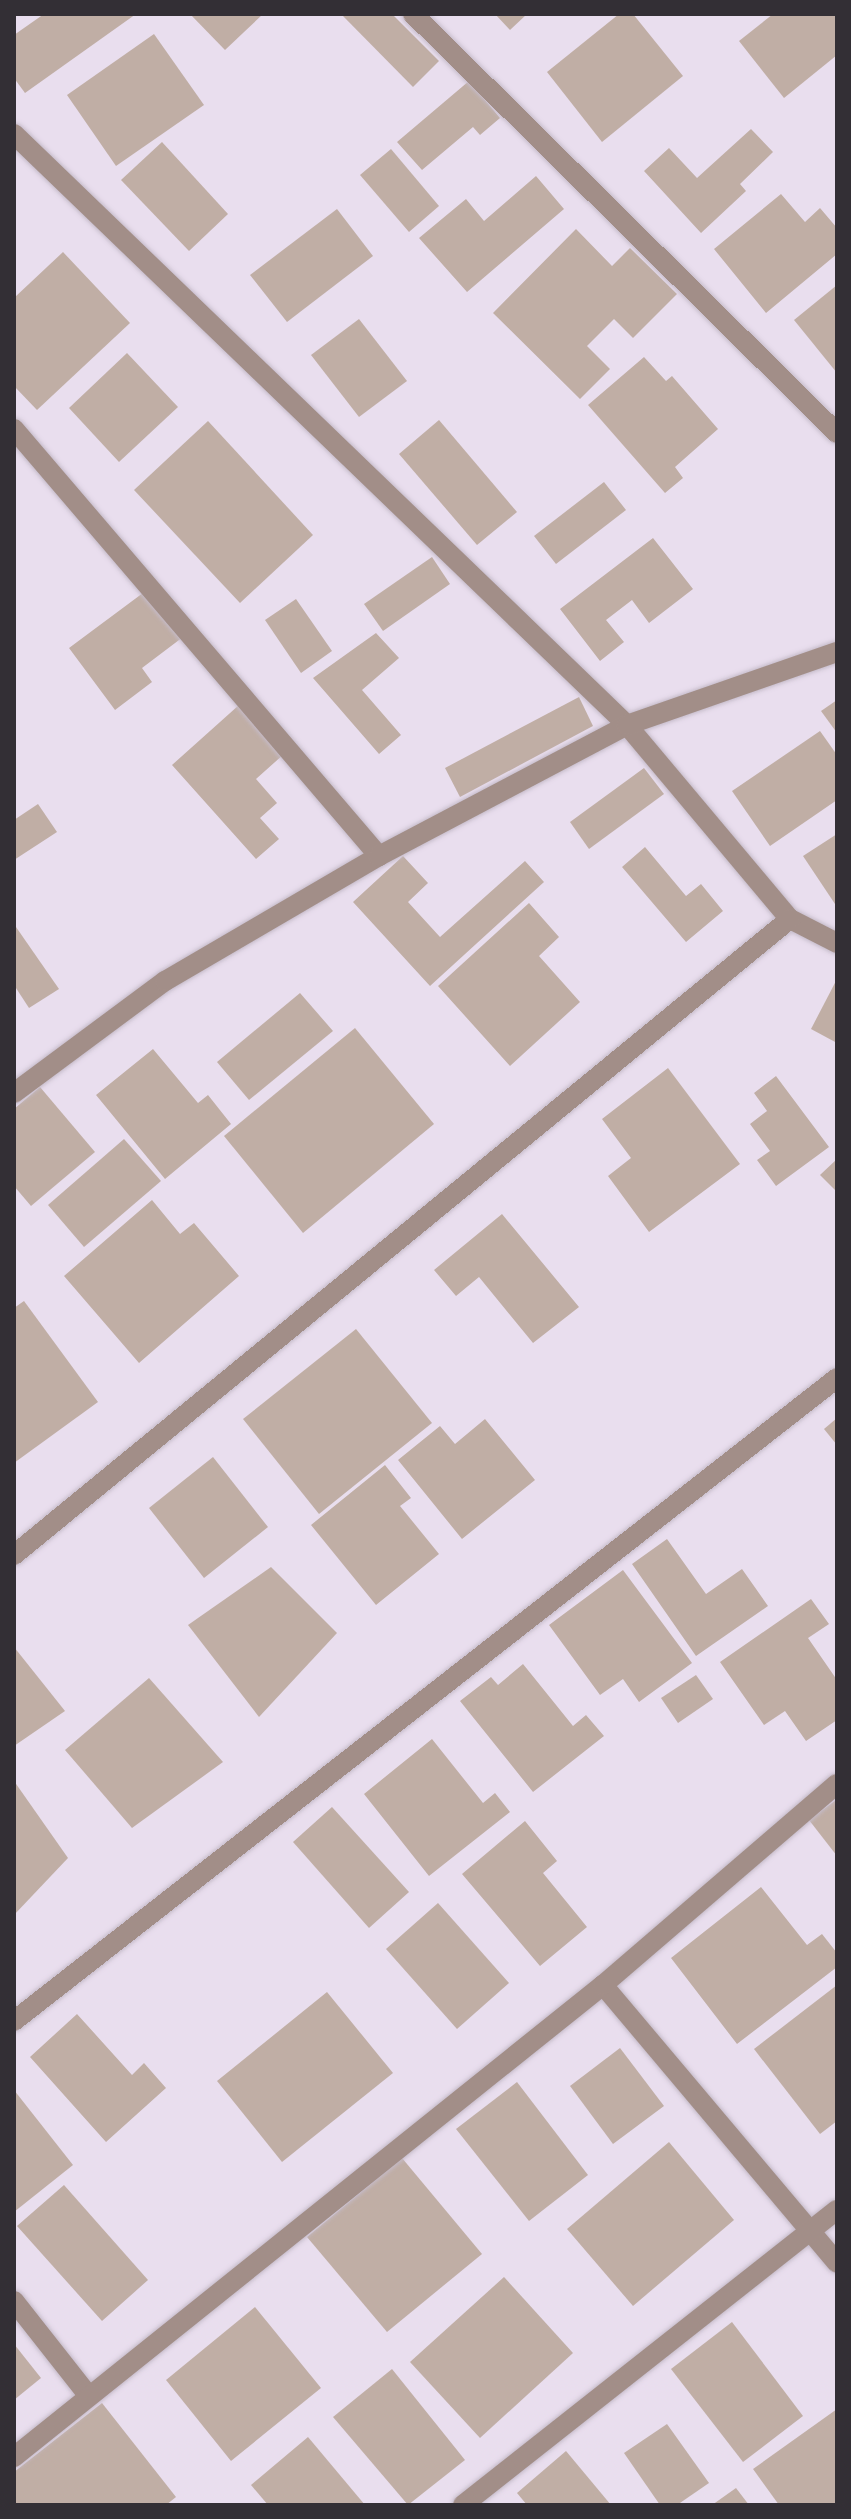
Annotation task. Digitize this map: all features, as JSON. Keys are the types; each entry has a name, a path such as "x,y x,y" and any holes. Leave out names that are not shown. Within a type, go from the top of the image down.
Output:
{"street":[{"path":"413,14 837,433"},
{"path":"14,134 627,725 790,919 837,943"},
{"path":"14,429 379,856"},
{"path":"14,1093 165,981 379,856 627,725 837,652"},
{"path":"14,1555 790,919"},
{"path":"14,2021 837,1378"},
{"path":"14,2457 603,1985 837,1784"},
{"path":"603,1985 837,2263"},
{"path":"463,2505 837,2210"},
{"path":"14,2301 88,2395"}],"building":[{"path":"44,14 136,14 25,93 14,78 14,35"},
{"path":"190,14 263,14 225,50"},
{"path":"341,14 392,14 439,61 413,87"},
{"path":"495,14 527,14 510,30"},
{"path":"619,14 633,14 683,76 602,142 547,72"},
{"path":"773,14 837,14 837,55 784,98 739,41"},
{"path":"154,34 204,105 116,166 67,95"},
{"path":"469,81 500,118 480,135 473,127 422,170 397,142"},
{"path":"751,129 773,152 740,184 746,191 701,233 644,171 669,148 697,178"},
{"path":"162,142 228,214 189,251 121,180"},
{"path":"391,149 439,206 409,232 360,175"},
{"path":"536,176 564,209 467,292 419,238 466,199 484,221"},
{"path":"781,194 805,222 820,208 837,228 837,254 766,313 714,249"},
{"path":"337,209 373,256 287,322 250,275"},
{"path":"576,229 612,266 630,248 677,294 633,338 614,319 587,346 610,369 580,399 493,313"},
{"path":"63,252 130,323 37,410 14,386 14,298"},
{"path":"837,285 837,373 794,320"},
{"path":"359,319 407,381 359,417 311,355"},
{"path":"127,353 178,407 119,462 69,408"},
{"path":"644,357 666,381 672,376 718,429 675,467 683,478 665,493 588,405"},
{"path":"439,420 517,512 477,545 399,454"},
{"path":"208,421 313,535 240,603 134,490"},
{"path":"604,482 626,510 556,564 534,536"},
{"path":"653,538 693,589 649,623 632,600 606,620 624,642 600,661 560,609"},
{"path":"432,557 450,584 383,631 364,604"},
{"path":"147,590 183,637 142,668 152,682 115,710 69,648"},
{"path":"296,599 332,651 301,673 265,620"},
{"path":"376,633 399,658 362,690 401,735 379,754 313,678"},
{"path":"579,697 593,726 460,797 445,768"},
{"path":"837,700 837,733 821,711"},
{"path":"239,705 284,754 256,779 277,803 260,818 279,839 256,859 172,765"},
{"path":"820,731 837,755 837,800 770,846 732,791"},
{"path":"644,768 664,794 589,849 570,822"},
{"path":"38,804 57,832 14,860 14,820"},
{"path":"837,834 837,907 803,856"},
{"path":"645,847 686,896 701,884 723,911 686,942 622,867"},
{"path":"403,856 428,883 408,902 440,937 525,861 544,882 430,986 353,902"},
{"path":"529,903 559,937 539,956 580,1002 510,1066 438,986"},
{"path":"16,927 59,989 29,1008 14,985"},
{"path":"837,979 837,1043 811,1029"},
{"path":"300,993 333,1031 249,1100 217,1062"},
{"path":"355,1028 434,1124 303,1233 224,1136"},
{"path":"153,1049 198,1103 208,1095 231,1124 165,1179 96,1095"},
{"path":"668,1068 740,1164 649,1232 608,1176 631,1158 602,1119"},
{"path":"776,1076 829,1147 776,1186 757,1160 770,1151 750,1124 767,1111 754,1093"},
{"path":"40,1087 95,1152 31,1206 14,1186 14,1109"},
{"path":"124,1139 161,1181 84,1247 48,1205"},
{"path":"837,1159 837,1192 820,1175"},
{"path":"152,1200 180,1234 194,1223 239,1276 139,1363 64,1276"},
{"path":"502,1214 579,1307 533,1343 479,1277 456,1296 434,1270"},
{"path":"24,1301 98,1402 14,1463 14,1308"},
{"path":"356,1329 432,1423 319,1514 243,1419"},
{"path":"837,1418 837,1445 824,1429"},
{"path":"485,1419 535,1480 462,1539 398,1460 440,1426 455,1444"},
{"path":"213,1457 268,1527 204,1578 149,1508"},
{"path":"385,1465 411,1498 400,1506 439,1554 376,1605 311,1525"},
{"path":"667,1539 706,1594 742,1569 768,1606 696,1656 632,1564"},
{"path":"271,1567 337,1633 259,1717 188,1625"},
{"path":"623,1570 692,1663 639,1702 623,1679 600,1695 549,1625"},
{"path":"811,1599 829,1624 808,1638 837,1680 837,1720 806,1741 785,1711 764,1725 720,1662"},
{"path":"14,1647 65,1711 14,1746"},
{"path":"523,1664 573,1726 586,1715 604,1736 533,1792 460,1701 491,1677 498,1685"},
{"path":"696,1675 713,1699 678,1723 661,1698"},
{"path":"149,1678 223,1762 132,1828 65,1750"},
{"path":"432,1739 483,1803 495,1793 510,1812 429,1876 364,1794"},
{"path":"14,1781 68,1858 14,1915"},
{"path":"837,1802 837,1856 809,1820"},
{"path":"332,1807 409,1892 369,1928 293,1842"},
{"path":"525,1821 557,1861 543,1873 587,1927 540,1966 462,1874"},
{"path":"761,1887 807,1945 822,1934 837,1953 837,1967 737,2044 671,1958"},
{"path":"438,1903 509,1983 457,2029 386,1949"},
{"path":"837,1985 837,2121 820,2134 754,2049"},
{"path":"327,1992 393,2073 282,2162 217,2081"},
{"path":"77,2014 132,2075 144,2063 166,2088 106,2142 30,2057"},
{"path":"620,2048 664,2106 613,2144 570,2086"},
{"path":"517,2082 588,2175 529,2221 456,2129"},
{"path":"14,2090 73,2165 14,2212"},
{"path":"669,2142 734,2220 633,2306 567,2229"},
{"path":"402,2158 482,2254 387,2332 307,2237"},
{"path":"64,2185 148,2280 102,2321 17,2226"},
{"path":"504,2277 573,2353 480,2438 410,2362"},
{"path":"255,2307 321,2388 231,2461 166,2380"},
{"path":"732,2322 803,2416 743,2462 671,2369"},
{"path":"14,2344 41,2378 14,2400"},
{"path":"392,2369 465,2460 408,2505 333,2417"},
{"path":"102,2403 176,2497 166,2505 14,2505 14,2472"},
{"path":"837,2409 837,2505 779,2505 753,2469"},
{"path":"667,2424 709,2483 677,2505 660,2505 624,2453"},
{"path":"308,2437 365,2505 268,2505 251,2485"},
{"path":"566,2451 611,2505 527,2505 517,2493"},
{"path":"736,2488 749,2505 712,2505"}]}
